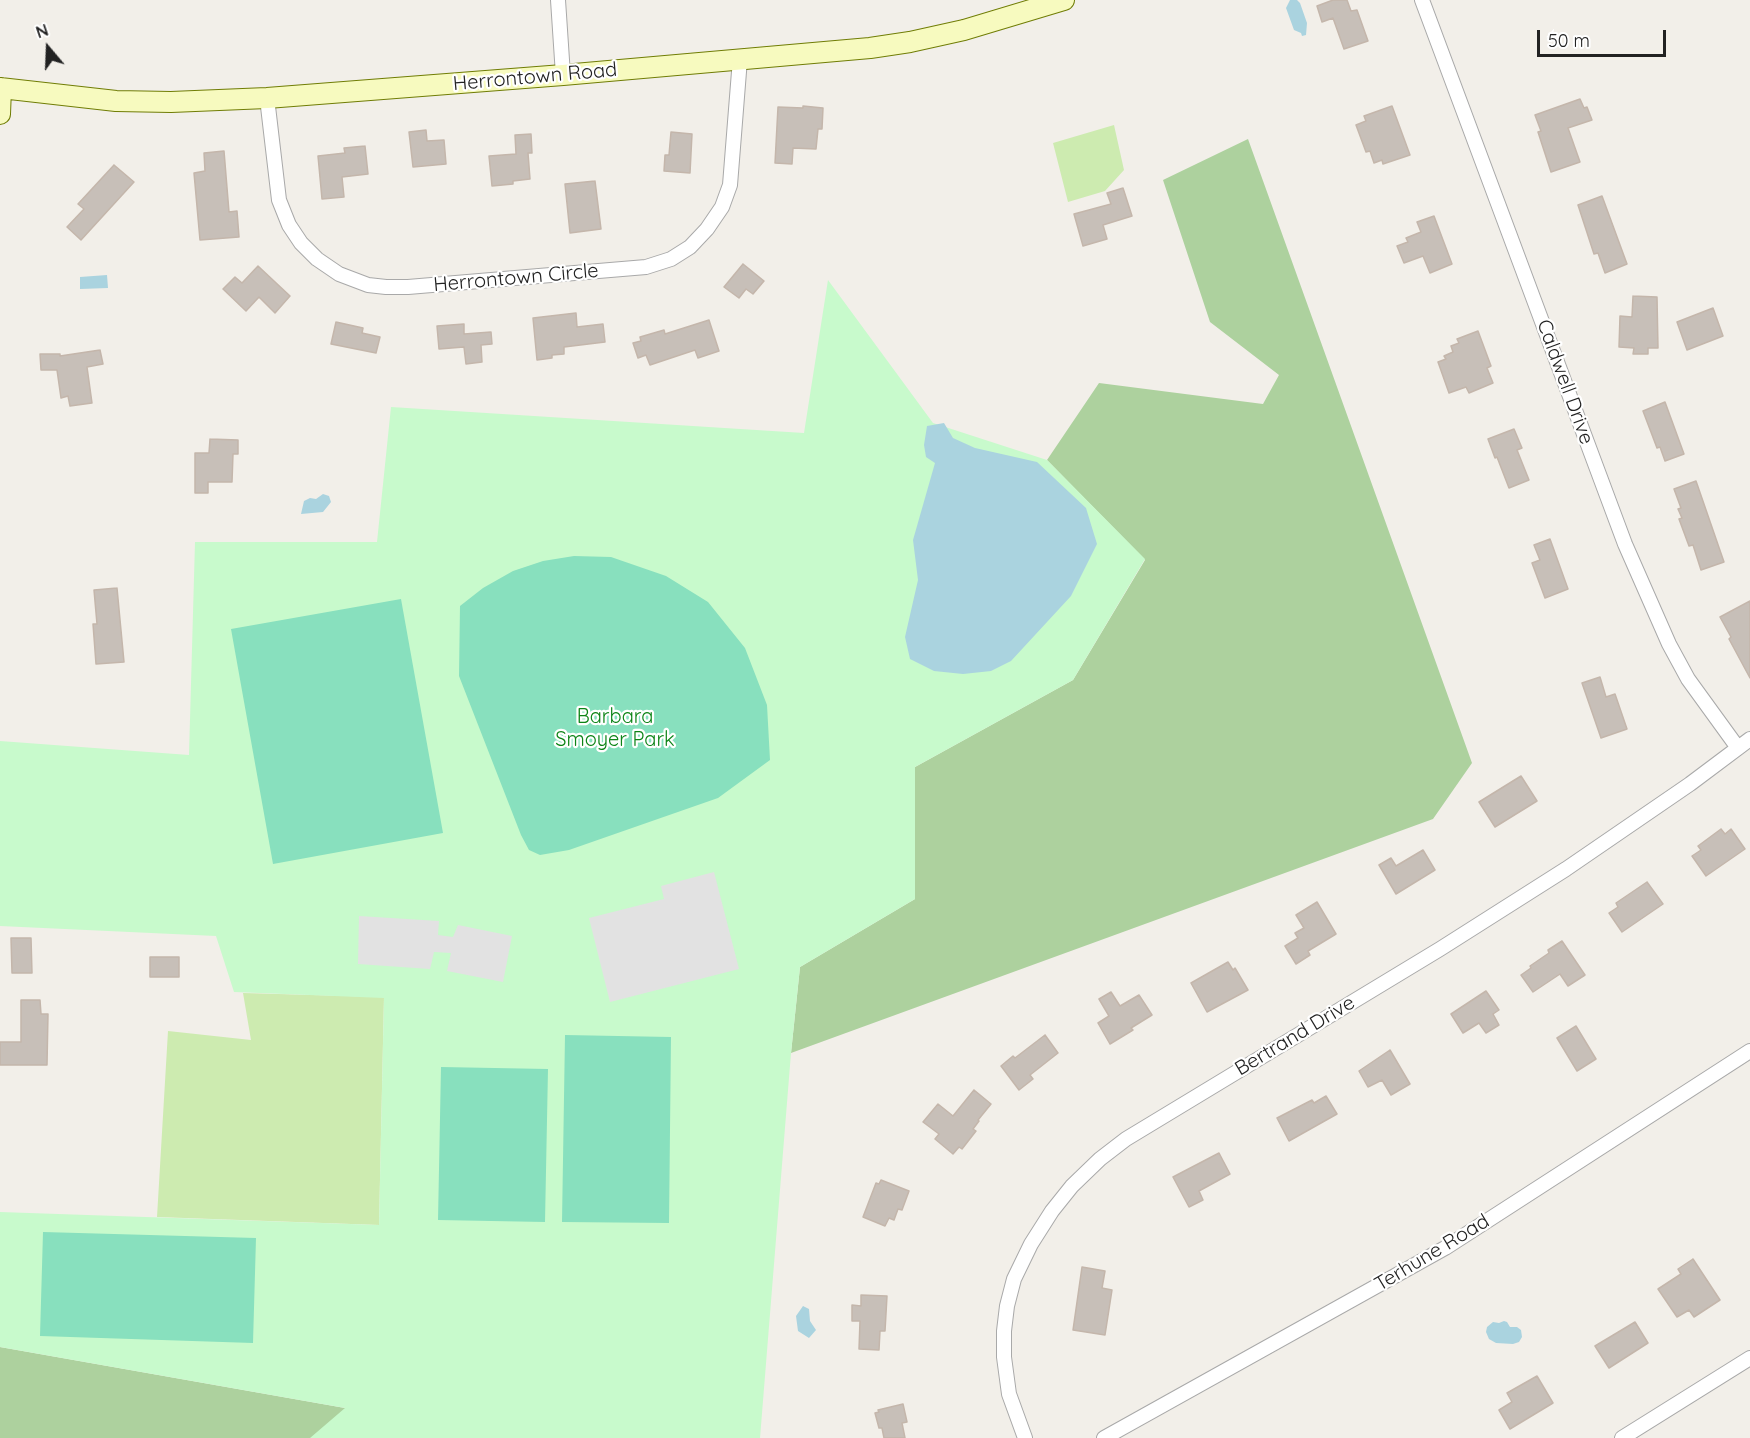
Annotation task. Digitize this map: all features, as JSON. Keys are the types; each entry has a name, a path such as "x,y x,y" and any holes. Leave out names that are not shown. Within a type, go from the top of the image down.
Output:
{"street":[{"path":"558,0 563,75"},
{"name":"Herrontown Road","path":"0,88 116,101 171,102 267,98 563,75 870,48 933,38 1064,0"},
{"name":"Caldwell Drive","path":"1422,0 1625,544 1669,644 1699,695 1738,748"},
{"name":"Herrontown Circle","path":"267,98 279,200 289,225 301,243 316,259 339,274 368,285 386,287 432,285 646,267 671,259 690,247 707,229 722,207 730,185 740,60"},
{"path":"0,88 0,114"},
{"name":"Bertrand Drive","path":"1025,1438 1009,1394 1004,1357 1007,1306 1014,1279 1031,1244 1052,1211 1072,1186 1100,1159 1126,1139 1440,950 1566,869 1750,739"},
{"name":"Terhune Road","path":"1104,1438 1445,1248 1750,1051"},
{"path":"1622,1438 1750,1358"}],"green space":[{"path":"1114,125 1124,170 1105,191 1068,202 1053,143"},
{"path":"1248,139 1472,763 1433,819 791,1053 800,967 915,899 915,767 1073,680 1145,560 1047,460 1099,383 1263,404 1279,375 1210,322 1163,180"},
{"name":"Barbara Smoyer Park","path":"828,280 933,423 1047,460 1145,559 1073,680 915,767 915,899 800,967 760,1438 310,1438 345,1408 0,1347 0,1212 379,1225 384,998 234,992 216,936 0,926 0,741 189,755 195,542 377,542 391,407 804,433"},
{"path":"574,556 611,557 666,576 708,602 745,648 767,705 770,760 718,798 569,850 540,855 529,850 521,835 459,676 460,606 483,588 513,571 543,561"},
{"path":"401,599 443,833 273,864 231,629"},
{"path":"243,993 384,997 379,1225 157,1217 168,1031 251,1040"},
{"path":"565,1035 671,1037 669,1223 562,1222"},
{"path":"441,1067 548,1069 545,1222 438,1220"},
{"path":"43,1232 256,1238 253,1343 40,1336"},
{"path":"0,1347 345,1408 520,1438 0,1438"}],"shaded area":[{"path":"714,872 739,969 610,1002 589,918 664,899 661,886"},
{"path":"359,916 439,921 438,935 453,937 458,925 512,936 503,982 447,971 451,953 434,952 430,969 358,964"}],"water":[{"path":"1290,0 1297,0 1300,3 1307,23 1306,35 1302,36 1294,30 1286,8"},
{"path":"107,275 108,288 80,289 80,277"},
{"path":"944,423 953,438 975,448 1037,462 1086,508 1097,544 1071,596 1011,661 991,671 963,674 934,671 910,659 905,637 918,580 913,540 935,463 926,457 924,445 927,426"},
{"path":"323,494 329,496 331,502 323,512 301,514 304,501 310,498 316,499"},
{"path":"803,1306 809,1309 810,1321 816,1330 809,1338 798,1331 796,1316"},
{"path":"1504,1321 1510,1327 1517,1327 1521,1330 1522,1337 1519,1342 1496,1343 1489,1339 1486,1332 1487,1327 1493,1322"}],"building":[{"path":"1333,0 1347,0 1351,11 1357,10 1368,41 1344,49 1333,18 1322,22 1317,6"},
{"path":"1580,99 1584,108 1587,107 1592,120 1568,128 1580,162 1551,172 1535,115"},
{"path":"803,106 823,108 822,129 818,129 816,149 793,148 792,164 775,163 778,107 803,108"},
{"path":"1392,106 1410,155 1383,164 1382,160 1374,163 1370,151 1366,152 1356,125 1366,121 1364,116"},
{"path":"426,130 427,141 444,140 446,164 413,167 409,132"},
{"path":"671,132 692,134 690,173 664,171 665,155 669,155"},
{"path":"531,134 532,153 528,153 530,179 513,181 513,184 492,186 489,156 516,154 515,135"},
{"path":"365,146 368,174 342,177 344,197 322,199 318,156 345,153 344,148"},
{"path":"224,151 229,212 237,211 239,237 200,240 194,173 205,171 204,153"},
{"path":"114,165 134,182 81,240 67,227 84,209 78,204"},
{"path":"595,181 601,229 570,233 565,184"},
{"path":"1123,188 1132,216 1103,225 1107,239 1083,246 1074,214 1111,204 1107,193"},
{"path":"1602,196 1627,264 1605,273 1598,253 1594,254 1578,205"},
{"path":"1434,216 1452,264 1430,273 1423,256 1404,263 1397,246 1408,242 1406,238 1421,232 1417,222"},
{"path":"743,264 764,281 753,294 746,289 739,298 724,287"},
{"path":"258,266 290,296 275,313 259,297 246,311 223,289 235,277 242,283"},
{"path":"1633,296 1657,297 1658,348 1648,348 1648,354 1633,354 1634,348 1619,347 1620,316 1632,317"},
{"path":"1713,308 1723,336 1687,350 1677,322"},
{"path":"576,313 577,327 603,324 605,342 564,347 564,354 537,360 533,318"},
{"path":"709,320 719,351 698,358 695,350 650,365 646,355 638,358 633,343 641,341 640,337 664,330 665,334"},
{"path":"336,322 363,328 362,333 380,337 376,353 331,344"},
{"path":"464,324 464,334 491,332 492,344 481,345 482,362 466,364 464,347 439,349 437,326"},
{"path":"1478,331 1491,366 1487,368 1493,383 1469,393 1466,387 1449,393 1438,362 1446,359 1444,356 1453,352 1451,346 1459,343 1457,339"},
{"path":"100,350 103,364 87,367 92,403 70,406 68,396 61,398 57,370 41,370 40,354 60,354 60,356"},
{"path":"1665,402 1684,454 1665,461 1660,447 1657,448 1643,411"},
{"path":"1514,429 1522,448 1517,450 1529,480 1509,488 1488,439"},
{"path":"210,439 238,440 238,454 233,454 232,482 208,482 208,493 195,493 195,453 209,453"},
{"path":"1696,481 1724,562 1701,570 1693,545 1689,546 1679,519 1682,518 1678,509 1681,508 1674,489"},
{"path":"1550,539 1568,589 1545,598 1532,563 1540,560 1534,545"},
{"path":"117,588 124,662 96,664 93,624 97,624 94,590"},
{"path":"1750,601 1750,678 1720,617"},
{"path":"1600,677 1606,697 1615,694 1627,729 1601,738 1582,683"},
{"path":"1521,776 1537,801 1495,827 1479,802"},
{"path":"1721,829 1725,834 1731,829 1745,849 1706,876 1692,856 1701,850 1698,846"},
{"path":"1423,850 1435,870 1396,894 1379,865 1391,858 1396,866"},
{"path":"1647,882 1663,904 1622,932 1609,913 1618,907 1616,903"},
{"path":"1317,902 1336,934 1308,951 1310,955 1296,964 1285,946 1298,938 1295,933 1304,928 1296,915"},
{"path":"11,938 31,938 32,973 12,973"},
{"path":"1562,941 1585,975 1568,986 1560,974 1533,992 1521,975 1549,953 1548,950"},
{"path":"150,957 179,957 179,977 150,977"},
{"path":"1228,962 1233,970 1235,968 1248,990 1207,1012 1191,983"},
{"path":"1486,991 1499,1010 1493,1014 1499,1025 1486,1033 1479,1023 1463,1033 1451,1014"},
{"path":"1111,992 1120,1006 1139,995 1152,1015 1110,1044 1098,1023 1109,1016 1099,999"},
{"path":"21,1000 40,1000 41,1014 48,1014 47,1065 0,1065 0,1042 21,1042"},
{"path":"1576,1026 1596,1059 1577,1071 1557,1038"},
{"path":"1045,1035 1058,1053 1030,1075 1033,1079 1019,1090 1001,1066"},
{"path":"1390,1050 1410,1084 1391,1095 1382,1080 1368,1087 1359,1071"},
{"path":"974,1090 991,1104 973,1129 976,1131 962,1149 959,1147 953,1154 935,1139 939,1134 923,1122 938,1104 953,1116"},
{"path":"1326,1096 1337,1114 1289,1141 1277,1118 1312,1100 1314,1103"},
{"path":"1219,1153 1230,1174 1199,1191 1203,1200 1189,1207 1173,1177"},
{"path":"881,1180 909,1191 902,1210 898,1209 894,1220 889,1218 885,1226 863,1217 876,1183 879,1184"},
{"path":"1693,1259 1720,1300 1694,1317 1689,1310 1677,1317 1658,1289 1681,1274 1678,1269"},
{"path":"1082,1267 1105,1271 1102,1288 1112,1290 1105,1335 1073,1330"},
{"path":"861,1295 887,1296 885,1331 880,1331 879,1350 859,1349 860,1321 852,1321 852,1305 861,1306"},
{"path":"1635,1322 1648,1343 1609,1368 1595,1346"},
{"path":"1537,1376 1553,1403 1510,1429 1499,1410 1512,1402 1507,1393"},
{"path":"903,1404 907,1422 902,1423 905,1438 884,1438 875,1413 879,1412 878,1410"}]}
